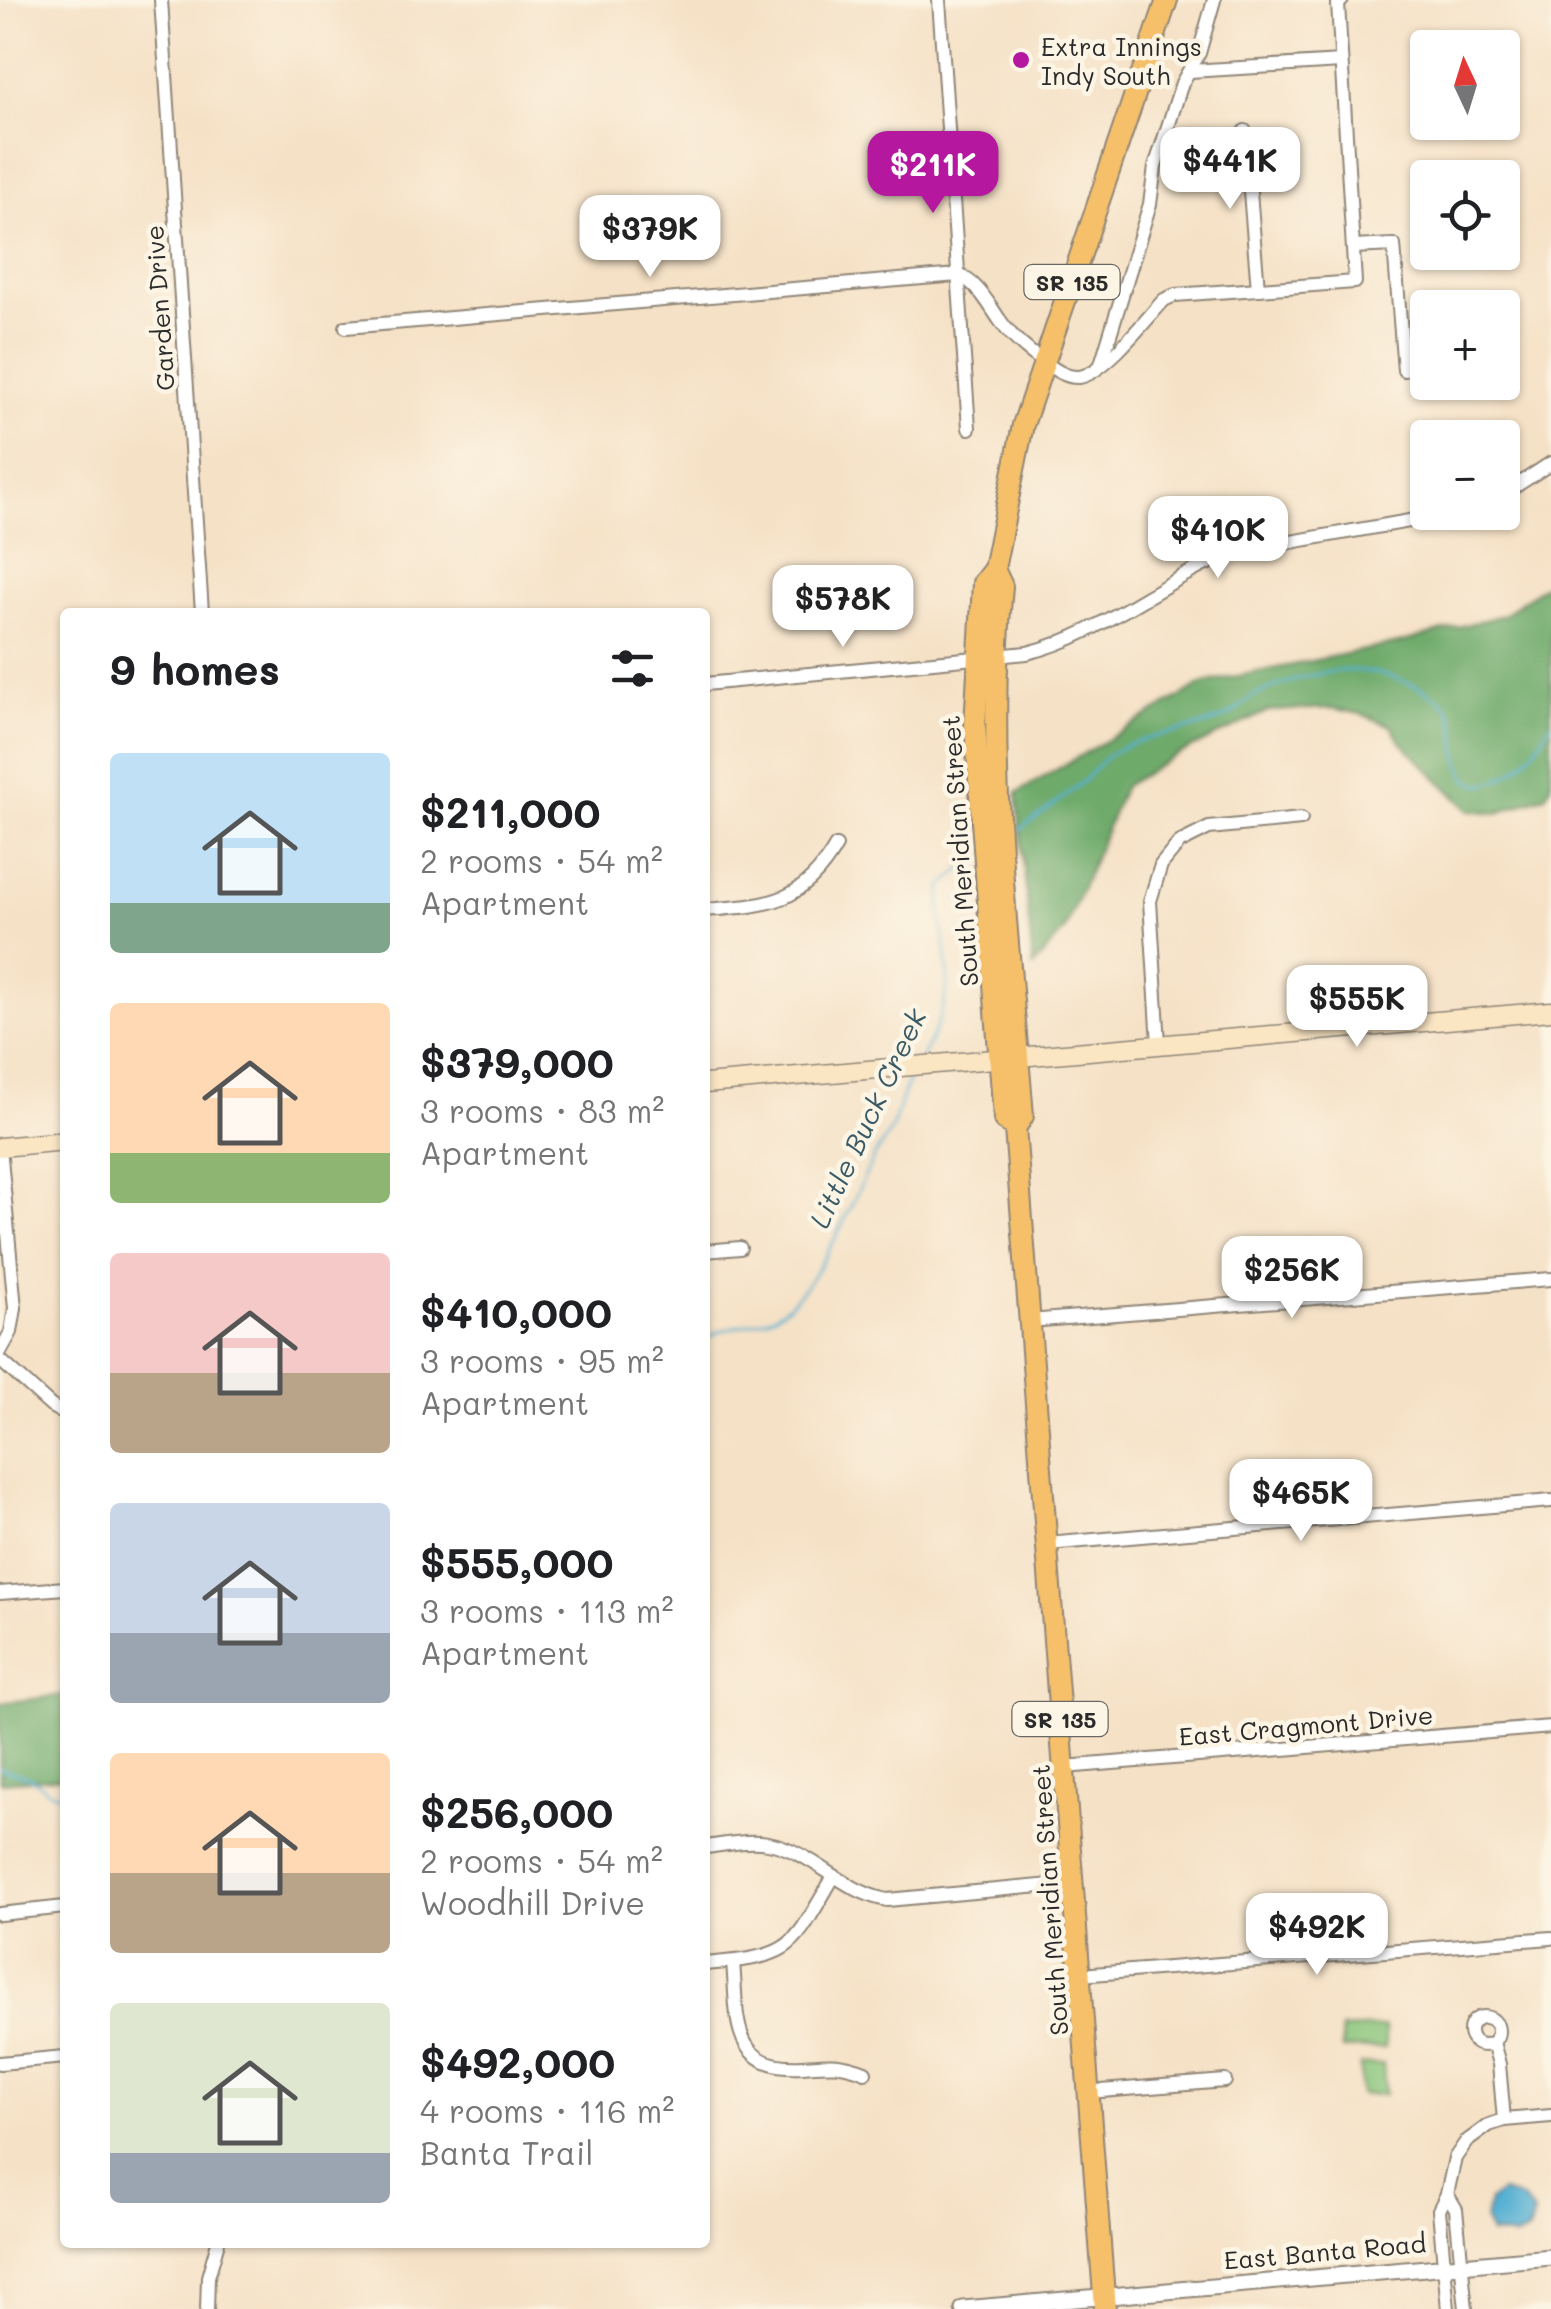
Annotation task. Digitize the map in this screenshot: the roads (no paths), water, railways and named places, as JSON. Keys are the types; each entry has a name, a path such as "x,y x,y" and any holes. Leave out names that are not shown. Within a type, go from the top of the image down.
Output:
{"main road":[{"name":"South Meridian Street","path":"1008,1057 1003,875 983,583 994,569 1023,425 1166,0"},
{"name":"South Meridian Street","path":"986,658 975,726 979,816 1008,1057 1023,1116 1014,1128 1105,2302"},
{"path":"710,1084 1551,1011"},
{"path":"0,1146 60,1141"}],"street":[{"name":"Garden Drive","path":"162,0 202,608"},
{"path":"939,0 969,428"},
{"path":"1100,366 1150,204 1154,167 1182,83 1202,46 1214,0"},
{"path":"346,327 958,274 974,285 1015,340 1070,377 1084,376 1100,366 1164,300 1174,295 1355,282 1338,4 1342,0"},
{"path":"1190,72 1341,62"},
{"path":"1245,131 1258,289"},
{"path":"1353,247 1394,245 1404,370"},
{"path":"1520,484 1551,464"},
{"path":"710,684 1040,650 1078,636 1210,561 1234,552 1410,521"},
{"path":"1159,1044 1150,901 1161,865 1179,843 1209,828 1301,818"},
{"path":"710,910 760,906 787,898 817,875 836,846"},
{"path":"0,1146 15,1308 12,1332 0,1352"},
{"path":"710,1250 740,1248"},
{"path":"1029,1322 1551,1278"},
{"path":"0,1360 60,1411"},
{"path":"1047,1544 1551,1501"},
{"path":"0,1593 60,1588"},
{"name":"East Cragmont Drive","path":"1064,1768 1551,1727"},
{"path":"710,1846 768,1843 795,1853 866,1894 887,1900 1073,1884"},
{"path":"710,1964 766,1958 788,1945 802,1931 834,1876"},
{"path":"0,1914 60,1908"},
{"path":"1080,1975 1551,1938"},
{"path":"733,1962 739,2031 753,2055 773,2066 842,2063 864,2072"},
{"path":"1492,2042 1499,2064 1504,2120"},
{"path":"0,2063 60,2057"},
{"path":"1089,2092 1225,2080"},
{"path":"1448,2309 1439,2210 1447,2194 1453,2163 1466,2142 1490,2125 1551,2116"},
{"path":"1447,2194 1456,2209 1466,2309"},
{"path":"208,2309 210,2268 216,2248"},
{"name":"East Banta Road","path":"964,2309 1105,2302 1551,2257"}],"water":[{"path":"1502,2193 1522,2199 1534,2214 1529,2231 1516,2238 1491,2234 1485,2221 1489,2201"}],"waterway":[{"name":"Little Buck Creek","path":"1009,836 1065,797 1115,751 1141,740 1211,723 1266,690 1323,673 1374,673 1408,683 1439,699 1452,715 1463,771 1469,780 1479,784 1495,781 1522,764 1551,723"},
{"name":"Little Buck Creek","path":"922,1057 946,996 942,887 976,856"},
{"name":"Little Buck Creek","path":"710,1336 775,1315 812,1278 892,1128 913,1072"},
{"name":"Little Buck Creek","path":"0,1768 30,1777 48,1791 60,1795"}],"place":[{"name":"Extra Innings Indy South","path":"1021,60"}]}
